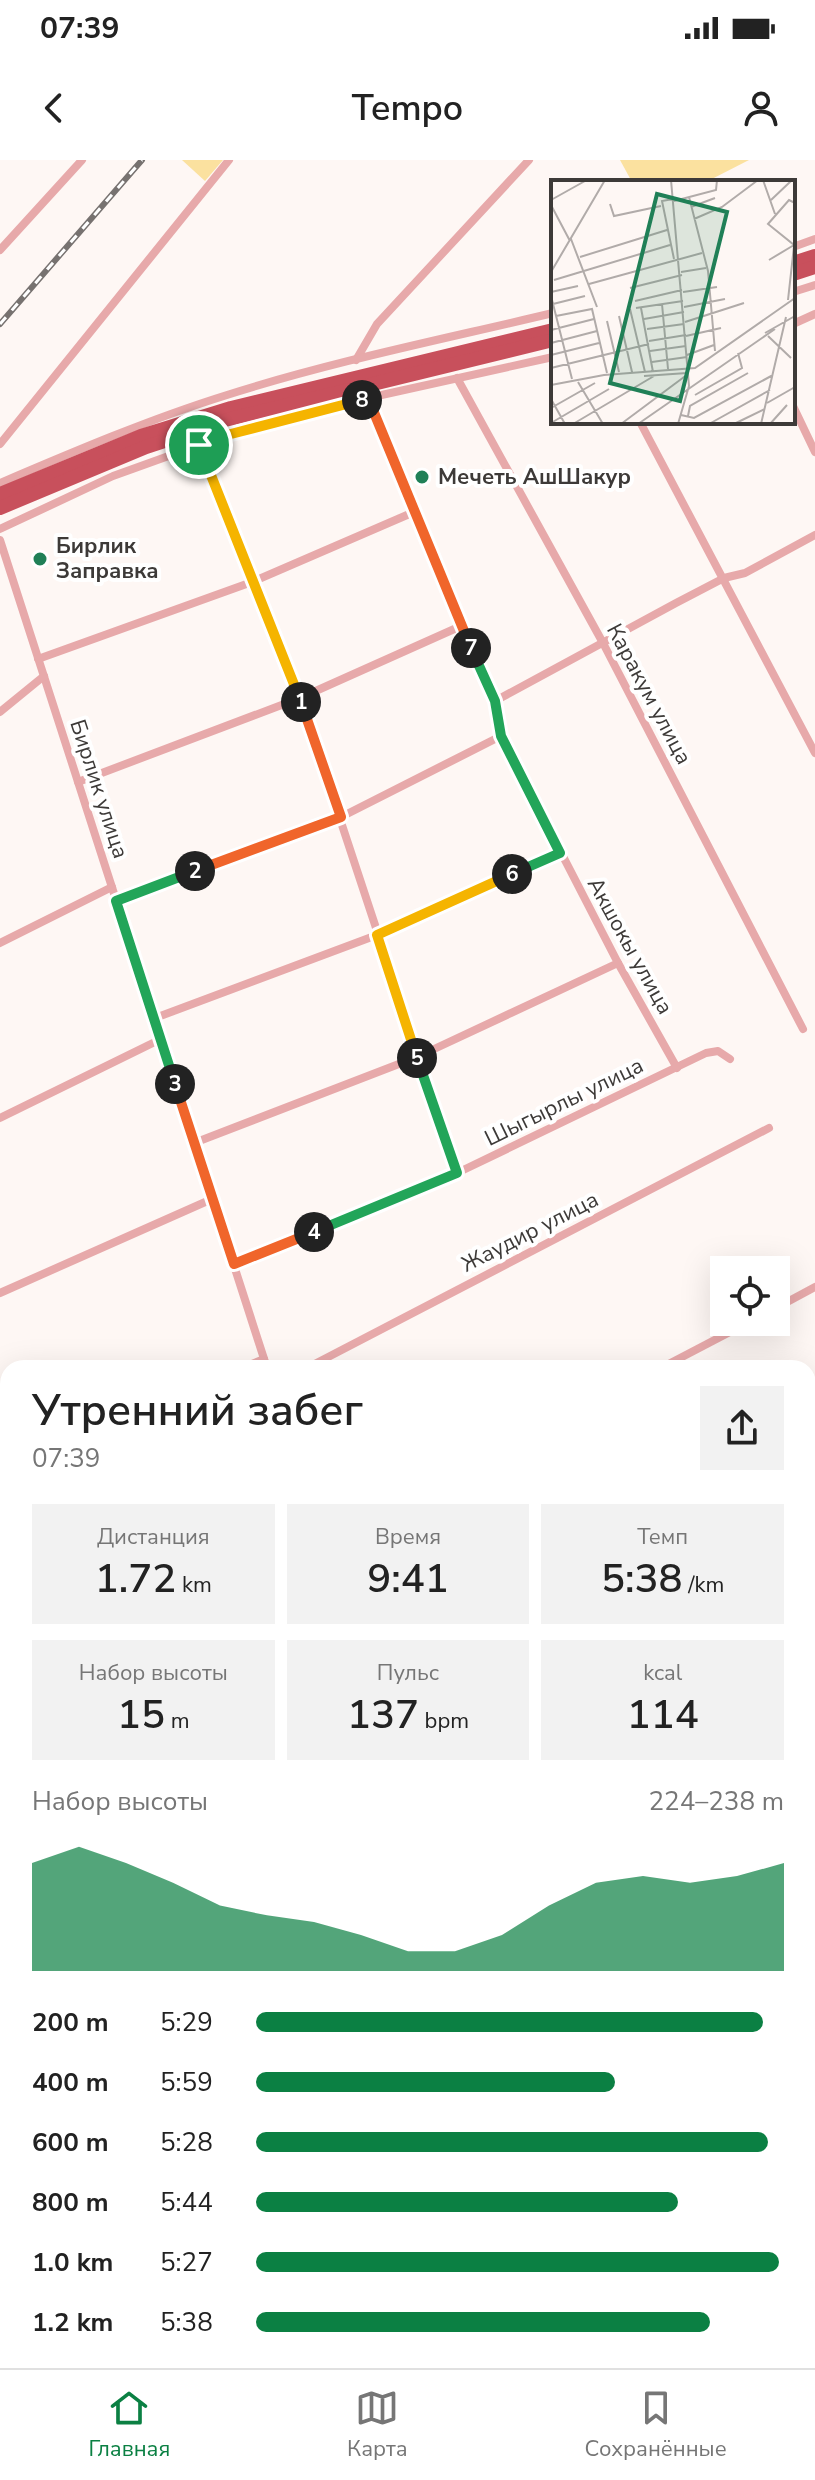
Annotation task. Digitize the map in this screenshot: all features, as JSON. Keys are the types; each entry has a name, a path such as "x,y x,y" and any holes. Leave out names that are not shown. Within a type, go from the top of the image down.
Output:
{"highway":[{"path":"795,262 815,256"},
{"path":"795,273 815,267"},
{"path":"0,494 141,436 231,408 551,330"},
{"path":"0,508 146,447 234,418 551,340"}],"street":[{"path":"0,250 82,160"},
{"path":"0,444 229,160"},
{"path":"356,360 377,324 529,160"},
{"path":"795,246 815,239"},
{"path":"795,291 815,285"},
{"path":"0,483 155,419 230,394 551,313"},
{"path":"795,323 815,314"},
{"path":"0,529 113,476 227,435 368,398 551,357"},
{"name":"Каракум улица","path":"457,378 603,643 803,1029"},
{"name":"Акшокы улица","path":"368,398 495,701 501,736 618,963 677,1068"},
{"path":"795,410 815,452"},
{"path":"641,424 815,753"},
{"path":"199,445 300,698 457,1173"},
{"path":"38,659 252,582 414,512"},
{"path":"495,701 724,578 745,573 815,535"},
{"name":"Бирлик улица","path":"0,540 265,1360"},
{"path":"78,782 300,698 461,626"},
{"path":"0,712 44,676"},
{"path":"116,901 341,817 501,736"},
{"path":"155,1018 377,935 560,853"},
{"path":"0,943 112,887"},
{"path":"194,1143 417,1057 618,963"},
{"path":"0,1118 161,1039"},
{"name":"Шыгырлы улица","path":"234,1264 457,1173 713,1051 730,1059"},
{"name":"Жаудир улица","path":"322,1360 769,1128"},
{"path":"0,1293 212,1199"},
{"path":"790,1300 815,1287"},
{"path":"676,1360 722,1336"}],"shaded area":[{"path":"182,160 223,160 205,181"},
{"path":"620,160 749,160 710,180 631,180"}],"railway":[{"path":"0,324 142,160"}],"place":[{"name":"Мечеть АшШакур","path":"422,477"},
{"name":"Бирлик Заправка","path":"40,559"}],"route":[{"path":"368,398 495,701 501,736 560,853 377,935 457,1173 234,1264 116,901 341,817 300,698 199,445 368,398"}]}
